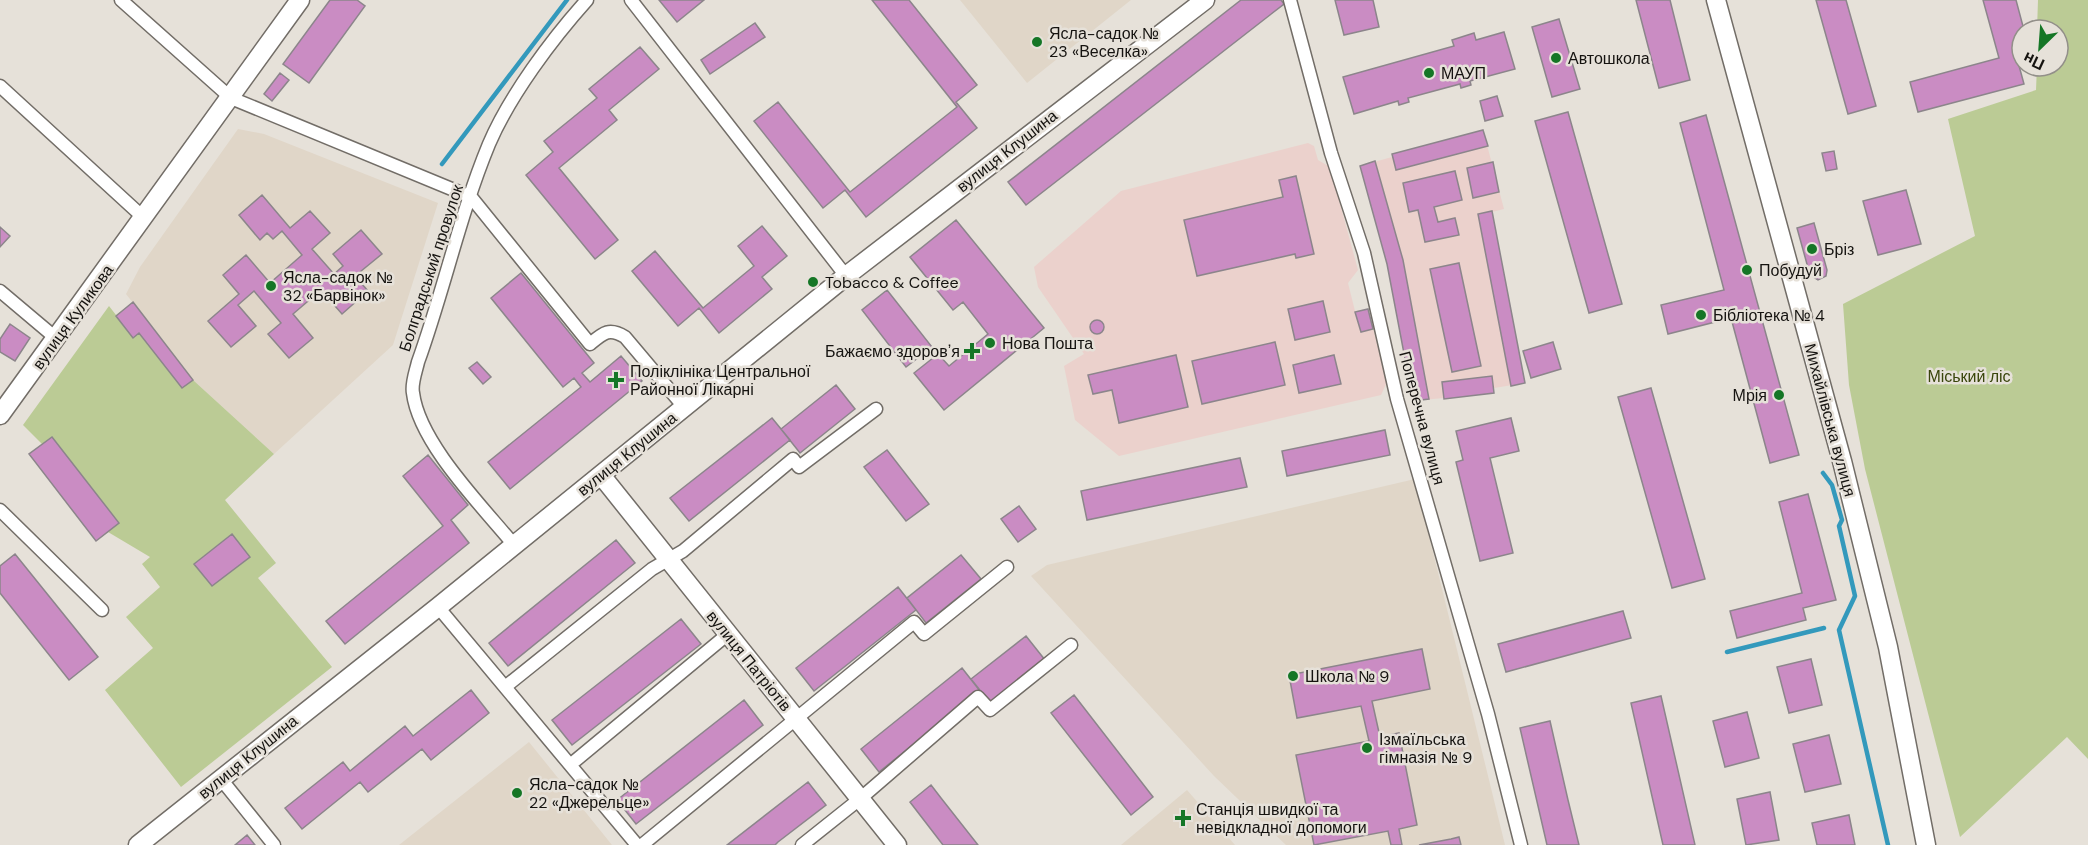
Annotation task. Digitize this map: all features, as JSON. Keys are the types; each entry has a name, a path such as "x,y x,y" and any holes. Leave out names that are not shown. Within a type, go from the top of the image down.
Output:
{"street":[{"path":"121,0 231,98 471,197 590,344 606,331 616,331 625,337 684,408"},
{"name":"вулиця Куликова","path":"0,415 300,0"},
{"name":"Болградський провулок","path":"514,545 429,436 418,418 412,391 418,362 490,142 530,73 561,30 587,0"},
{"path":"631,0 846,276"},
{"name":"вулиця Клушина","path":"138,845 438,607 846,276 1205,0"},
{"name":"Поперечна вулиця","path":"1290,0 1331,153 1364,253 1397,399 1488,714 1521,845"},
{"name":"Михайлівська вулиця","path":"1716,0 1842,461 1888,647 1926,845"},
{"path":"0,86 144,218"},
{"path":"0,291 57,339"},
{"path":"505,687 668,560 683,551 793,459 799,467 876,409"},
{"name":"вулиця Патріотів","path":"602,475 897,845"},
{"path":"0,510 102,610"},
{"path":"642,845 914,622 924,634 1007,567"},
{"path":"438,607 637,845"},
{"path":"570,765 728,634"},
{"path":"802,845 978,698 990,710 1071,645"},
{"path":"221,779 274,845"}],"shaded area":[{"name":"Ясла-садок № 23 «Веселка»","path":"960,0 1131,0 1027,83"},
{"name":"Ясла-садок № 32 «Барвінок»","path":"238,129 264,134 438,203 393,345 274,454 193,380 126,294 140,267"},
{"path":"1483,130 1504,209 1492,212 1525,383 1494,388 1494,393 1413,401 1387,264 1360,166 1392,157 1392,154"},
{"path":"1308,143 1314,146 1318,160 1330,167 1358,270 1348,283 1355,311 1368,309 1387,382 1381,395 1119,456 1075,420 1064,366 1084,354 1038,287 1034,267 1121,191"},
{"name":"Школа № 9","path":"1415,479 1505,845 1286,845 1214,776 1031,576 1047,565"},
{"name":"Ясла-садок № 22 «Джерельце»","path":"529,742 612,845 399,845"},
{"name":"Станція швидкої та невідкладної допомоги","path":"1187,790 1235,845 1121,845"}],"green space":[{"name":"Міський ліс","path":"2038,0 2088,0 2088,759 2067,737 1960,837 1865,469 1849,385 1843,304 1975,236 1948,119 2036,90 2036,78 2070,78 2070,18 2037,18"},
{"path":"133,302 193,380 274,454 225,500 276,563 258,578 332,667 181,787 105,690 153,648 126,617 160,587 142,564 150,557 108,532 96,541 29,454 42,444 23,425 109,306 116,315"}],"building":[{"path":"330,0 357,0 365,6 309,83 283,64"},
{"path":"659,0 704,0 677,22"},
{"path":"872,0 909,0 977,85 956,102 977,128 866,217 845,190 823,208 754,121 778,102 850,192 957,107"},
{"path":"1241,0 1281,0 1284,4 1026,205 1008,182"},
{"path":"1335,0 1373,0 1379,27 1344,35"},
{"path":"1636,0 1670,0 1690,80 1659,88"},
{"path":"1816,0 1846,0 1876,106 1848,114"},
{"path":"1983,0 2016,0 2021,18 2010,18 2010,78 2022,78 2024,84 1918,112 1910,82 1999,58"},
{"name":"Автошкола","path":"1559,19 1580,89 1552,97 1532,27"},
{"path":"755,23 765,37 710,74 701,60"},
{"name":"МАУП","path":"1504,32 1515,69 1470,81 1471,85 1461,88 1460,84 1408,98 1409,102 1399,105 1398,101 1354,114 1343,77 1454,46 1452,40 1474,33 1476,40"},
{"path":"640,47 659,69 609,110 617,120 559,168 618,240 595,259 526,175 553,152 544,141 597,98 589,89"},
{"path":"280,73 289,80 272,101 264,94"},
{"path":"1497,96 1503,116 1485,121 1480,101"},
{"path":"1568,112 1622,304 1589,313 1535,121"},
{"path":"1706,115 1799,455 1770,463 1731,318 1668,334 1661,305 1724,290 1680,123"},
{"path":"1483,130 1488,146 1396,170 1392,154"},
{"path":"1834,151 1837,169 1826,171 1822,153"},
{"path":"1375,161 1403,260 1429,399 1413,401 1387,264 1360,166"},
{"path":"1493,162 1499,192 1473,198 1467,168"},
{"path":"1455,171 1462,200 1434,207 1438,222 1455,218 1459,235 1425,242 1418,210 1409,212 1403,183"},
{"path":"1296,176 1314,254 1296,258 1295,254 1197,276 1184,220 1283,197 1279,180"},
{"path":"1906,190 1921,244 1878,255 1863,201"},
{"path":"262,195 290,228 310,211 330,233 312,249 334,274 343,266 333,254 361,230 382,254 355,276 368,291 342,314 321,290 293,314 313,338 289,358 268,334 281,323 254,291 238,305 256,326 231,347 208,321 239,294 223,275 246,255 270,283 302,255 282,231 273,239 267,233 260,240 239,215"},
{"path":"1492,211 1525,383 1511,386 1478,214"},
{"path":"956,220 1044,328 944,410 914,373 938,354 949,366 988,334 963,302 953,310 910,257"},
{"name":"Бріз","path":"1814,223 1827,270 1826,276 1818,280 1810,275 1797,228"},
{"path":"762,226 787,256 762,277 772,289 719,333 699,308 678,326 632,271 655,251 703,308 754,266 738,246"},
{"path":"0,227 10,236 0,247"},
{"path":"1459,263 1481,366 1452,372 1430,269"},
{"name":"Поліклініка Центральної Районної Лікарні","path":"521,273 594,363 582,373 590,382 621,356 642,381 510,489 488,462 581,387 574,378 563,387 491,298"},
{"path":"887,290 932,347 906,367 862,310"},
{"path":"1323,301 1330,332 1295,340 1288,309"},
{"path":"133,302 193,380 182,388 139,333 133,338 116,316"},
{"path":"1368,309 1373,329 1361,332 1355,312"},
{"path":"1097,320 1102,322 1104,327 1102,332 1097,334 1092,332 1090,327 1092,322"},
{"path":"10,324 30,338 15,361 0,352 0,339"},
{"path":"1275,342 1285,385 1202,404 1192,361"},
{"path":"1553,342 1561,369 1531,378 1523,351"},
{"path":"1176,355 1188,407 1119,423 1112,390 1093,394 1088,375"},
{"path":"1334,355 1341,384 1299,393 1293,365"},
{"path":"477,362 491,377 483,384 469,368"},
{"path":"1492,376 1494,393 1444,399 1442,382"},
{"path":"836,385 855,409 800,453 781,429"},
{"path":"1651,388 1705,579 1672,588 1618,397"},
{"path":"772,418 790,440 689,521 670,498"},
{"path":"1511,418 1519,451 1490,458 1513,553 1480,561 1456,462 1463,460 1456,431"},
{"path":"1385,430 1390,455 1287,476 1282,451"},
{"path":"52,437 119,523 96,541 29,454"},
{"path":"887,450 929,504 906,521 864,467"},
{"path":"428,455 468,505 451,520 469,543 345,644 326,621 443,526 403,476"},
{"path":"1240,458 1247,487 1087,520 1081,491"},
{"path":"1808,494 1836,600 1803,608 1806,620 1737,638 1730,611 1802,593 1779,502"},
{"path":"1019,506 1036,529 1018,542 1001,519"},
{"path":"232,534 250,557 212,586 194,564"},
{"path":"616,540 635,563 508,666 489,643"},
{"path":"15,554 98,657 69,680 0,593 0,566"},
{"path":"961,555 981,579 926,623 907,598"},
{"path":"898,587 916,610 814,691 796,668"},
{"path":"1623,611 1631,638 1506,672 1498,644"},
{"path":"681,619 701,644 572,745 552,720"},
{"path":"1026,636 1045,660 991,704 971,679"},
{"name":"Ізмаїльська гімназія № 9","path":"1422,649 1430,689 1372,701 1380,737 1399,733 1417,825 1399,829 1402,845 1391,845 1388,831 1314,845 1296,755 1369,741 1361,706 1297,718 1289,675"},
{"path":"1811,659 1822,705 1789,713 1777,667"},
{"path":"962,668 980,691 879,772 861,749"},
{"path":"471,690 489,713 431,760 422,749 368,792 360,782 302,829 285,808 343,762 350,771 405,726 413,736"},
{"path":"1074,695 1153,797 1131,815 1051,713"},
{"path":"1661,696 1695,845 1663,845 1631,703"},
{"path":"744,700 763,725 636,824 617,800"},
{"path":"1747,712 1759,758 1725,767 1713,721"},
{"path":"1550,721 1579,845 1547,845 1520,728"},
{"path":"1829,735 1841,784 1805,792 1793,744"},
{"path":"808,782 826,805 775,845 727,845"},
{"path":"931,785 978,845 943,845 910,802"},
{"path":"1770,792 1779,840 1746,845 1737,799"},
{"path":"1849,815 1855,845 1817,845 1812,823"},
{"path":"247,835 255,845 235,845"},
{"path":"1459,837 1461,845 1419,845 1451,839"}],"waterway":[{"path":"442,164 567,0"},
{"path":"1823,473 1832,485 1842,520 1839,526 1855,596 1839,630 1888,845"},
{"path":"1727,652 1824,628"}],"place":[{"name":"Ясла-садок № 23 «Веселка»","path":"1037,42"},
{"name":"Автошкола","path":"1556,58"},
{"name":"МАУП","path":"1429,73"},
{"name":"Бріз","path":"1812,249"},
{"name":"Побудуй","path":"1747,270"},
{"name":"Tobacco & Coffee","path":"813,282"},
{"name":"Ясла-садок № 32 «Барвінок»","path":"271,286"},
{"name":"Бібліотека № 4","path":"1701,315"},
{"name":"Нова Пошта","path":"990,343"},
{"name":"Бажаємо здоровʼя","path":"972,351"},
{"name":"Поліклініка Центральної Районної Лікарні","path":"616,380"},
{"name":"Мрія","path":"1779,395"},
{"name":"Школа № 9","path":"1293,676"},
{"name":"Ізмаїльська гімназія № 9","path":"1367,748"},
{"name":"Ясла-садок № 22 «Джерельце»","path":"517,793"},
{"name":"Станція швидкої та невідкладної допомоги","path":"1183,818"}]}
